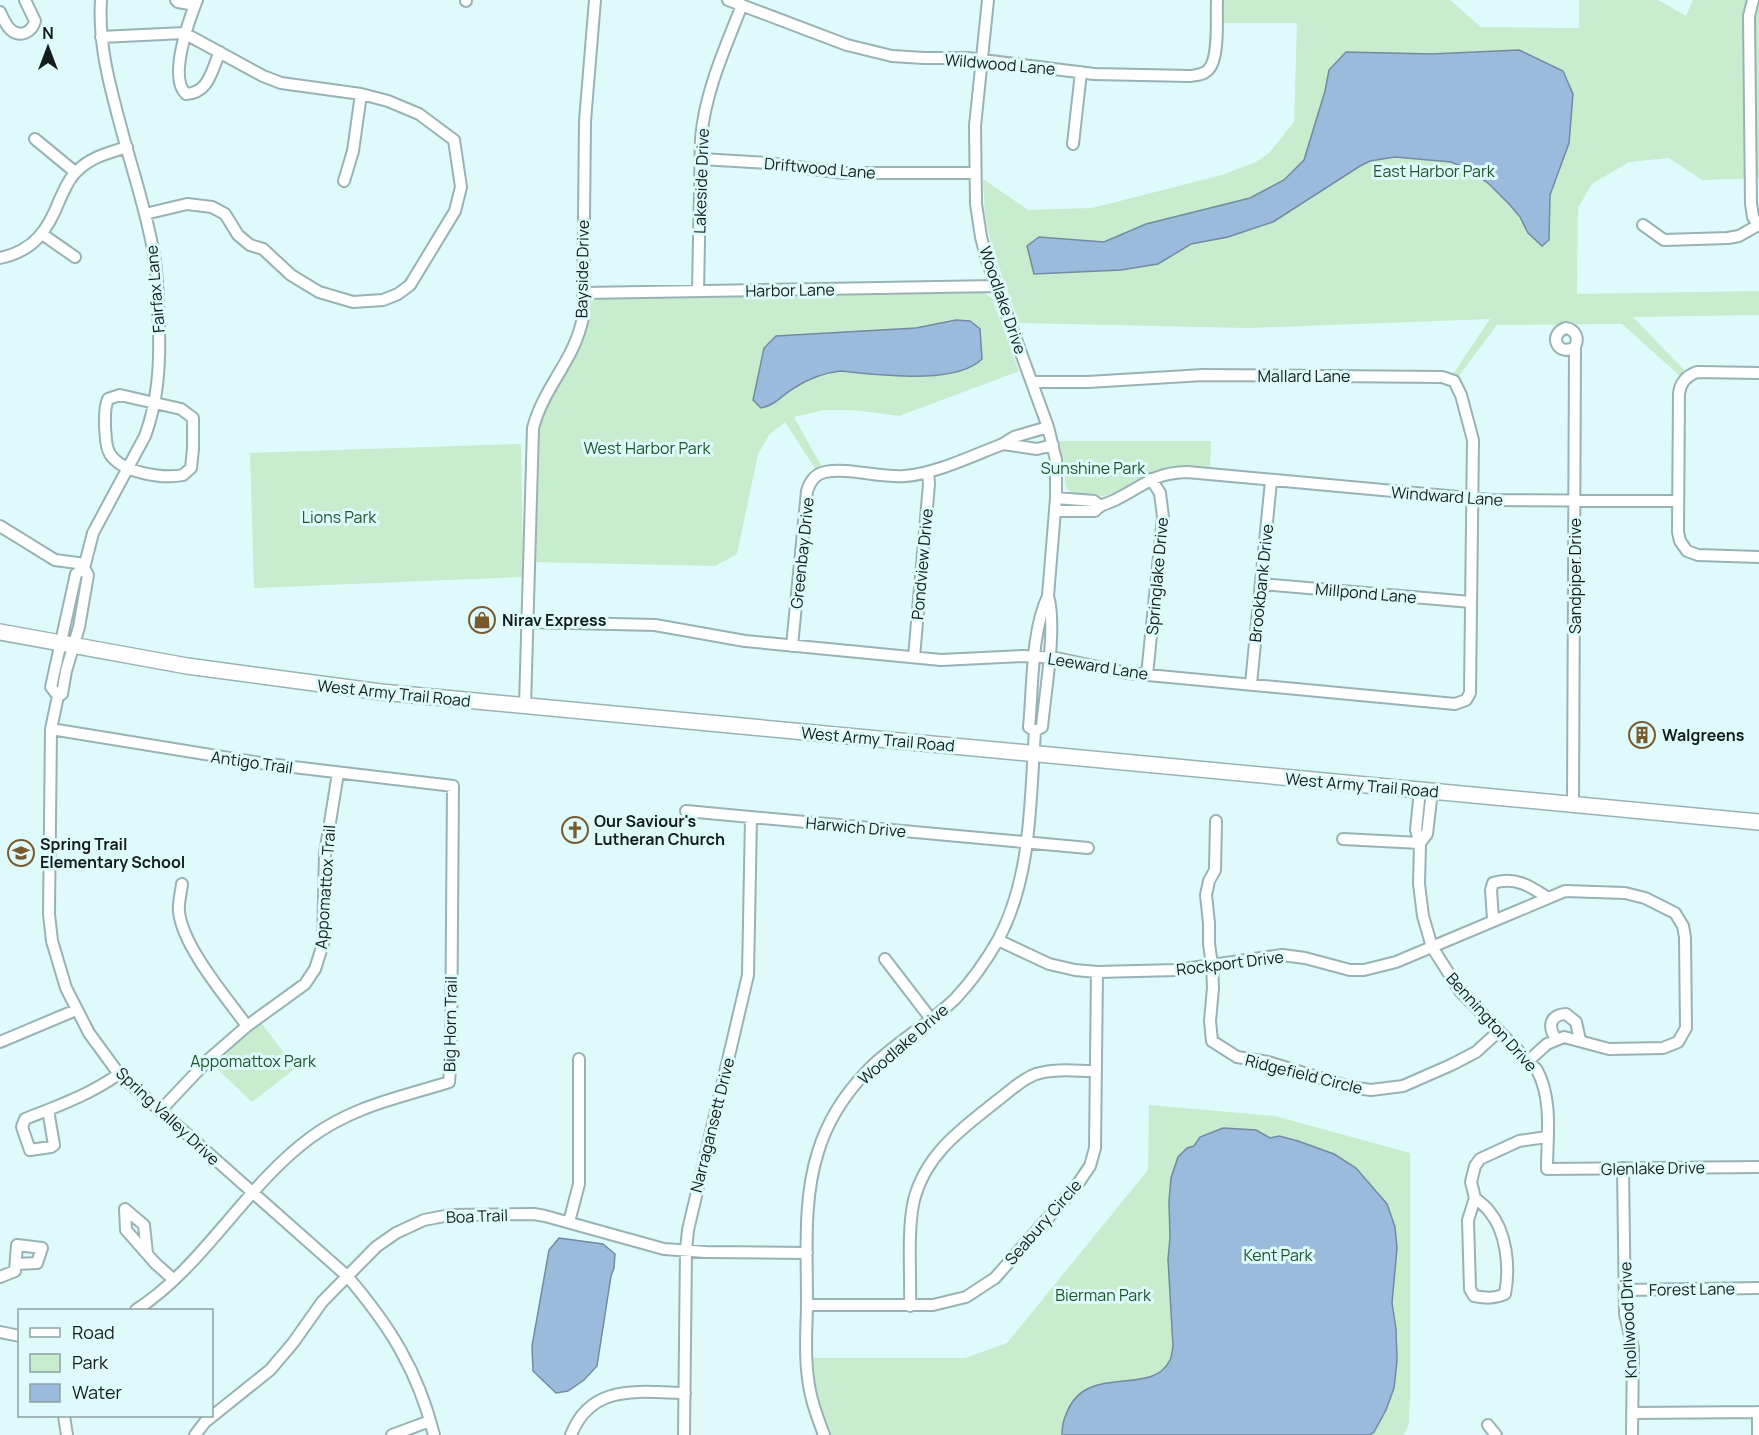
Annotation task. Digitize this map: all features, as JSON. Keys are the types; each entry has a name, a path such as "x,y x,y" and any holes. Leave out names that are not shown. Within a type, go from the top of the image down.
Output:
{"main road":[{"name":"West Army Trail Road","path":"0,632 262,678 381,692 1759,822"}],"street":[{"path":"0,12 12,31 26,33 31,30 35,21 25,0"},
{"name":"Fairfax Lane","path":"67,645 76,574 84,566 93,533 145,436 154,404 160,361 158,293 154,255 108,79 101,37 101,0"},
{"path":"176,0 196,3 184,33 178,80 180,89 186,94 196,93 203,89 220,52"},
{"name":"Bayside Drive","path":"525,706 533,428 543,399 577,342 583,317 585,121 595,0"},
{"name":"Wildwood Lane","path":"728,0 873,53 908,58 982,59 1081,72 1190,76 1203,73 1211,68 1215,57 1216,0"},
{"name":"Woodlake Drive","path":"988,0 975,126 975,173 979,226 996,286 1048,427 1057,466 1048,596 1051,607 1049,658 1042,728 1035,731"},
{"path":"1643,225 1664,240 1728,238 1759,226 1753,217 1751,204 1749,16 1753,0"},
{"name":"Lakeside Drive","path":"698,291 702,128 707,102 742,5"},
{"path":"101,37 184,33 263,76 281,83 361,94 388,101 419,114 454,140 460,182 458,202 410,285 398,294 383,300 366,302 343,300 319,292 291,275 263,249 250,245 238,235 225,214 212,207 187,204 145,214"},
{"path":"1073,144 1081,72"},
{"path":"344,181 353,152 361,94"},
{"path":"35,139 75,172"},
{"path":"0,258 25,249 42,234 53,219 66,186 75,172 96,157 127,147"},
{"name":"Driftwood Lane","path":"701,159 767,163 843,174 975,173"},
{"path":"42,234 75,257"},
{"name":"Harbor Lane","path":"583,293 996,286"},
{"name":"Sandpiper Drive","path":"1574,805 1575,347"},
{"path":"1759,373 1697,372 1682,382 1679,394 1678,501 1679,537 1687,551 1698,555 1759,556"},
{"name":"Mallard Lane","path":"1032,382 1088,382 1203,375 1443,377 1454,381 1461,395 1471,431 1473,440 1471,499"},
{"path":"120,395 181,409 193,418 191,468 183,475 153,477 128,468 111,456 106,445 105,406 108,399 120,395"},
{"name":"Greenbay Drive","path":"792,646 807,491 813,478 833,471 897,477 928,472 1003,444 1014,437 1048,427"},
{"name":"Greenbay Drive","path":"1003,444 1037,449 1053,445"},
{"name":"Pondview Drive","path":"914,657 929,484 928,472"},
{"name":"Windward Lane","path":"1055,511 1095,511 1099,505 1116,500 1151,479 1166,474 1187,472 1471,499 1678,501"},
{"name":"Springlake Drive","path":"1147,675 1163,517 1160,493 1151,479"},
{"name":"Brookbank Drive","path":"1251,684 1271,481"},
{"path":"1056,498 1094,501 1099,505"},
{"name":"Leeward Lane","path":"528,622 655,625 745,641 941,660 991,656 1049,658 1147,675 1461,704 1470,693 1471,499"},
{"path":"0,526 55,560 84,566"},
{"name":"Millpond Lane","path":"1261,584 1471,602"},
{"name":"Woodlake Drive","path":"1035,731 1029,727 1035,657 1043,606 1048,596"},
{"name":"Spring Valley Drive","path":"67,645 51,687 58,696 51,729 49,914 57,962 76,1010 97,1046 119,1074 347,1276 380,1316 408,1363 434,1435"},
{"name":"Antigo Trail","path":"51,729 193,753 453,786"},
{"name":"Woodlake Drive","path":"824,1435 810,1394 807,1376 808,1207 813,1170 821,1142 834,1115 868,1070 955,999 998,940 1017,895 1026,842 1035,731"},
{"name":"Appomattox Trail","path":"160,1111 208,1060 248,1026 305,984 319,961 323,944 327,837 338,773"},
{"name":"Big Horn Trail","path":"138,1309 174,1280 286,1157 329,1125 380,1101 449,1082 453,786"},
{"name":"Bennington Drive","path":"1426,791 1416,830 1420,843 1420,894 1432,947 1460,991 1537,1070 1546,1093 1547,1169"},
{"name":"Harwich Drive","path":"686,811 1088,848"},
{"name":"Narragansett Drive","path":"684,1435 686,1250 690,1216 748,975 751,817"},
{"name":"Ridgefield Circle","path":"1216,821 1215,870 1209,881 1206,895 1213,988 1210,1021 1212,1041 1237,1057 1268,1062 1354,1088 1386,1089 1414,1082 1476,1052 1499,1031"},
{"path":"1342,839 1420,843"},
{"path":"1493,920 1491,890 1493,884 1502,880 1525,882 1548,898"},
{"path":"182,884 179,914 186,932 203,964 248,1026"},
{"name":"Rockport Drive","path":"998,940 1049,964 1066,969 1097,972 1177,970 1289,955 1350,970 1364,970 1384,966 1565,891 1625,894 1645,898 1675,912 1683,926 1686,970 1686,1028 1678,1042 1662,1048 1609,1049 1580,1040"},
{"path":"885,959 931,1019"},
{"name":"Seabury Circle","path":"807,1305 910,1306 949,1303 979,1289 995,1278 1077,1185 1094,1156 1097,972"},
{"path":"0,1042 76,1010"},
{"path":"1528,1060 1556,1039 1564,1037 1580,1040 1576,1022 1566,1014 1560,1014 1551,1022 1550,1026 1556,1039"},
{"path":"568,1222 579,1184 579,1059"},
{"path":"910,1306 912,1212 918,1188 932,1161 947,1141 1032,1076 1049,1071 1096,1071"},
{"path":"48,1110 88,1094 119,1074"},
{"path":"1475,1198 1490,1211 1505,1246 1508,1270 1505,1294 1488,1298 1474,1296 1470,1289 1468,1220 1475,1198 1472,1177 1480,1159 1519,1141 1547,1137"},
{"name":"Glenlake Drive","path":"1547,1169 1759,1167"},
{"name":"Knollwood Drive","path":"1623,1168 1625,1314 1632,1348 1632,1435"},
{"name":"Boa Trail","path":"213,1416 270,1370 293,1343 316,1309 347,1276 386,1239 415,1223 463,1214 534,1214 664,1249 807,1253"},
{"path":"147,1254 174,1280"},
{"path":"0,1277 15,1271 16,1264"},
{"name":"Forest Lane","path":"1625,1290 1759,1288"},
{"path":"0,1332 18,1336"},
{"path":"571,1435 585,1410 606,1397 629,1392 685,1393"},
{"path":"1632,1413 1758,1412 1758,1435"},
{"path":"64,1417 67,1435"},
{"name":"Boa Trail","path":"195,1435 212,1417"},
{"path":"392,1435 430,1421"},
{"path":"1488,1425 1496,1435"}],"green space":[{"name":"East Harbor Park","path":"1221,0 1450,0 1481,27 1579,28 1579,0 1658,0 1686,16 1693,0 1759,0 1759,178 1702,180 1669,158 1629,162 1592,184 1578,208 1577,294 1759,291 1759,315 1633,317 1685,371 1680,376 1622,324 1497,325 1458,377 1453,374 1490,319 1248,328 1019,323 991,244 985,215 983,179 1028,210 1092,208 1222,175 1256,162 1269,153 1294,122 1297,23 1220,23"},
{"name":"West Harbor Park","path":"984,293 992,298 1019,371 899,416 854,410 824,410 794,417 822,467 816,470 785,422 769,435 758,454 737,554 715,566 535,562 537,436 541,415 552,392 569,368 582,339 589,300 593,297"},
{"name":"Sunshine Park","path":"1060,441 1211,441 1210,469 1186,466 1161,470 1136,480 1118,492 1104,496 1074,494 1066,488"},
{"name":"Lions Park","path":"521,444 523,577 254,588 250,453"},
{"name":"Appomattox Park","path":"258,1019 296,1068 252,1102 208,1060"},
{"name":"Kent Park","path":"1149,1105 1275,1116 1410,1153 1410,1398 1409,1423 1404,1435 824,1435 807,1358 965,1358 1007,1343 1148,1170"}],"water":[{"path":"1519,50 1563,71 1573,94 1569,143 1550,195 1549,240 1542,246 1528,233 1520,217 1510,205 1489,184 1468,169 1451,162 1395,157 1370,161 1360,166 1273,222 1228,237 1191,244 1158,264 1121,270 1034,274 1027,246 1039,237 1104,242 1146,224 1250,198 1284,180 1304,160 1329,70 1346,52 1431,54"},
{"path":"956,320 970,321 980,329 982,359 970,367 953,373 914,376 840,371 805,382 766,407 761,408 753,400 764,348 776,336 916,328"},
{"name":"Kent Park","path":"1223,1128 1256,1130 1270,1138 1279,1136 1334,1154 1356,1168 1387,1204 1395,1227 1397,1248 1392,1303 1397,1361 1394,1388 1386,1410 1370,1435 1062,1435 1067,1412 1076,1397 1089,1388 1149,1377 1161,1371 1170,1360 1173,1346 1168,1259 1171,1178 1178,1157 1187,1148 1194,1146 1200,1137"},
{"path":"559,1238 603,1244 615,1254 597,1366 584,1380 568,1391 556,1393 533,1371 532,1346 549,1250"}],"place":[{"name":"Nirav Express","path":"482,620"},
{"name":"Walgreens","path":"1642,735"},
{"name":"Our Saviour's Lutheran Church","path":"575,830"},
{"name":"Spring Trail Elementary School","path":"21,853"}],"park label":[{"name":"Bierman Park","path":"1103,1295"}]}
